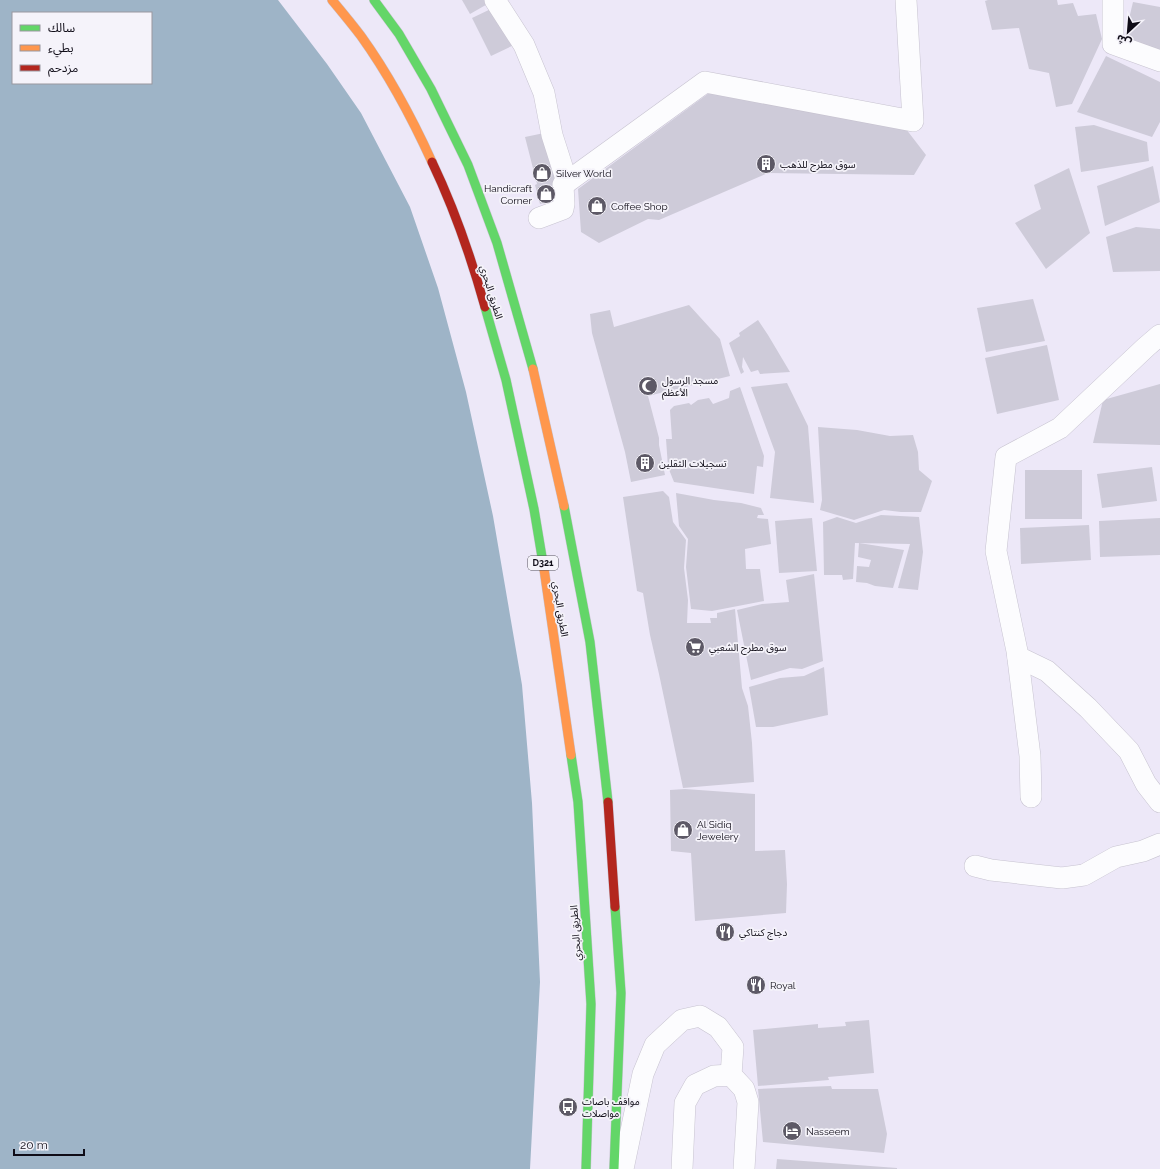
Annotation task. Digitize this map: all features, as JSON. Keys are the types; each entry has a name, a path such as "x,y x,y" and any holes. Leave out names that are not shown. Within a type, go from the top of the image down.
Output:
{"main road":[{"name":"الطريق البحري","path":"332,0 361,36 394,88 422,139 445,189 478,281 506,380 534,509 560,673 578,802 591,1004 586,1169"},
{"name":"الطريق البحري","path":"374,0 399,34 431,89 468,165 496,243 530,354 558,475 590,642 607,790 621,993 614,1169"}],"street":[{"path":"495,0 524,45 544,93 552,135 567,182"},
{"path":"539,218 563,209 563,184 705,82 913,121 906,0"},
{"path":"1113,0 1113,44 1160,60"},
{"path":"1031,797 1030,756 1018,657 996,551 1006,457 1060,428 1160,335"},
{"path":"1018,657 1047,671 1088,708 1129,751 1146,784 1160,802"},
{"path":"975,866 990,870 1062,878 1084,875 1116,857 1143,851 1160,844"},
{"path":"623,1169 642,1074 655,1045 682,1020 700,1016 718,1027 733,1046 731,1075 744,1089 748,1102 744,1169"},
{"path":"682,1169 685,1103 695,1085 714,1076 731,1075"}],"water":[{"path":"0,0 278,0 327,64 361,113 410,207 438,288 466,392 493,516 522,685 532,803 540,982 530,1169 0,1169"}],"building":[{"path":"462,0 490,0 491,2 470,14"},
{"path":"1057,0 1058,5 1073,3 1078,16 1096,14 1102,39 1072,104 1056,107 1049,73 1029,69 1019,28 992,30 985,1"},
{"path":"1133,2 1160,7 1160,53 1123,44"},
{"path":"495,7 514,45 491,56 472,18"},
{"path":"1106,56 1160,82 1160,122 1152,137 1077,112"},
{"name":"سوق مطرح للذهب","path":"720,85 906,129 926,155 914,175 768,173 659,220 648,219 599,243 581,232 578,189"},
{"path":"1094,125 1147,142 1149,161 1081,172 1075,127"},
{"path":"549,132 560,178 553,181 557,200 540,204 535,185 537,184 525,137"},
{"path":"1153,166 1160,202 1105,226 1097,186"},
{"path":"1069,168 1090,233 1046,269 1015,223 1041,209 1034,185"},
{"path":"1136,227 1160,229 1160,271 1113,272 1106,237"},
{"path":"1033,299 1045,341 986,352 977,308"},
{"name":"مسجد الرسول الأعظم","path":"689,305 720,339 730,376 648,396 659,438 665,475 631,482 625,452 592,333 590,314 610,310 614,327"},
{"path":"758,320 790,372 760,374 758,370 751,372 743,357 742,367 744,372 741,374 729,343 740,336 739,333"},
{"path":"1047,345 1059,400 997,414 985,358"},
{"path":"787,383 808,426 814,503 770,498 775,452 751,387"},
{"path":"1160,384 1160,445 1093,443 1103,400"},
{"path":"740,387 764,456 763,467 757,466 754,494 674,482 668,467 666,439 672,439 670,410 674,406 689,403 691,405 698,400 709,398 713,404 729,398 730,391"},
{"path":"818,427 857,430 890,436 913,435 918,452 919,470 932,481 921,512 884,510 854,520 820,510 822,500"},
{"path":"1152,467 1157,501 1102,508 1097,474"},
{"path":"1025,470 1082,470 1082,519 1025,519"},
{"path":"663,491 669,497 673,522 686,540 684,568 688,600 687,623 711,623 710,618 717,618 717,613 735,609 742,688 748,706 754,782 683,788 650,635 643,593 637,591 623,497"},
{"path":"676,493 741,503 761,508 764,515 758,515 757,518 768,519 771,544 745,549 746,569 760,569 764,601 712,611 691,609 686,567 688,539 679,526"},
{"path":"881,515 919,517 923,552 918,590 898,588 910,544 855,543 853,579 843,580 842,575 824,575 823,522 837,517 856,523"},
{"path":"812,518 817,571 779,573 775,521"},
{"path":"1160,518 1160,555 1100,557 1099,521"},
{"path":"1089,525 1091,560 1021,564 1020,528"},
{"path":"859,543 904,550 893,588 856,582 857,566 869,567 871,560 858,557"},
{"path":"814,574 823,661 802,669 790,668 751,680 737,610 762,604 789,602 786,580"},
{"path":"824,667 828,715 773,727 756,727 749,687 780,678 804,676"},
{"path":"685,789 755,794 755,851 785,850 787,884 786,913 695,921 691,853 671,851 670,790"},
{"path":"869,1020 874,1073 828,1077 829,1080 758,1086 753,1030 818,1024 818,1028 846,1026 845,1022"},
{"path":"831,1086 832,1089 878,1089 887,1134 884,1153 763,1142 758,1089"},
{"path":"777,1159 897,1168 897,1169 776,1169"}],"traffic: fast":[{"path":"374,0 399,34 431,89 468,165 497,243 533,369"},
{"path":"485,307 506,380 534,509 544,569"},
{"path":"564,506 590,642 608,802"},
{"path":"571,755 578,802 591,1004 586,1169"},
{"path":"614,1169 621,993 615,907"}],"traffic: slow":[{"path":"332,0 361,36 381,66 408,113 432,162"},
{"path":"533,369 564,506"},
{"path":"544,569 571,755"}],"traffic: jam":[{"path":"432,162 462,233 485,307"},
{"path":"608,802 615,907"}],"place":[{"name":"سوق مطرح للذهب","path":"766,164"},
{"name":"Silver World","path":"542,173"},
{"name":"Handicraft Corner","path":"546,194"},
{"name":"Coffee Shop","path":"597,206"},
{"name":"مسجد الرسول الأعظم","path":"648,386"},
{"name":"تسجيلات الثقلين","path":"645,463"},
{"name":"سوق مطرح الشعبي","path":"695,647"},
{"name":"Al Sidiq Jewelery","path":"683,830"},
{"name":"دجاج كنتاكي","path":"725,932"},
{"name":"Royal","path":"756,985"},
{"name":"مواقف باصات مواصلات","path":"568,1107"},
{"name":"Nasseem","path":"792,1131"}]}
